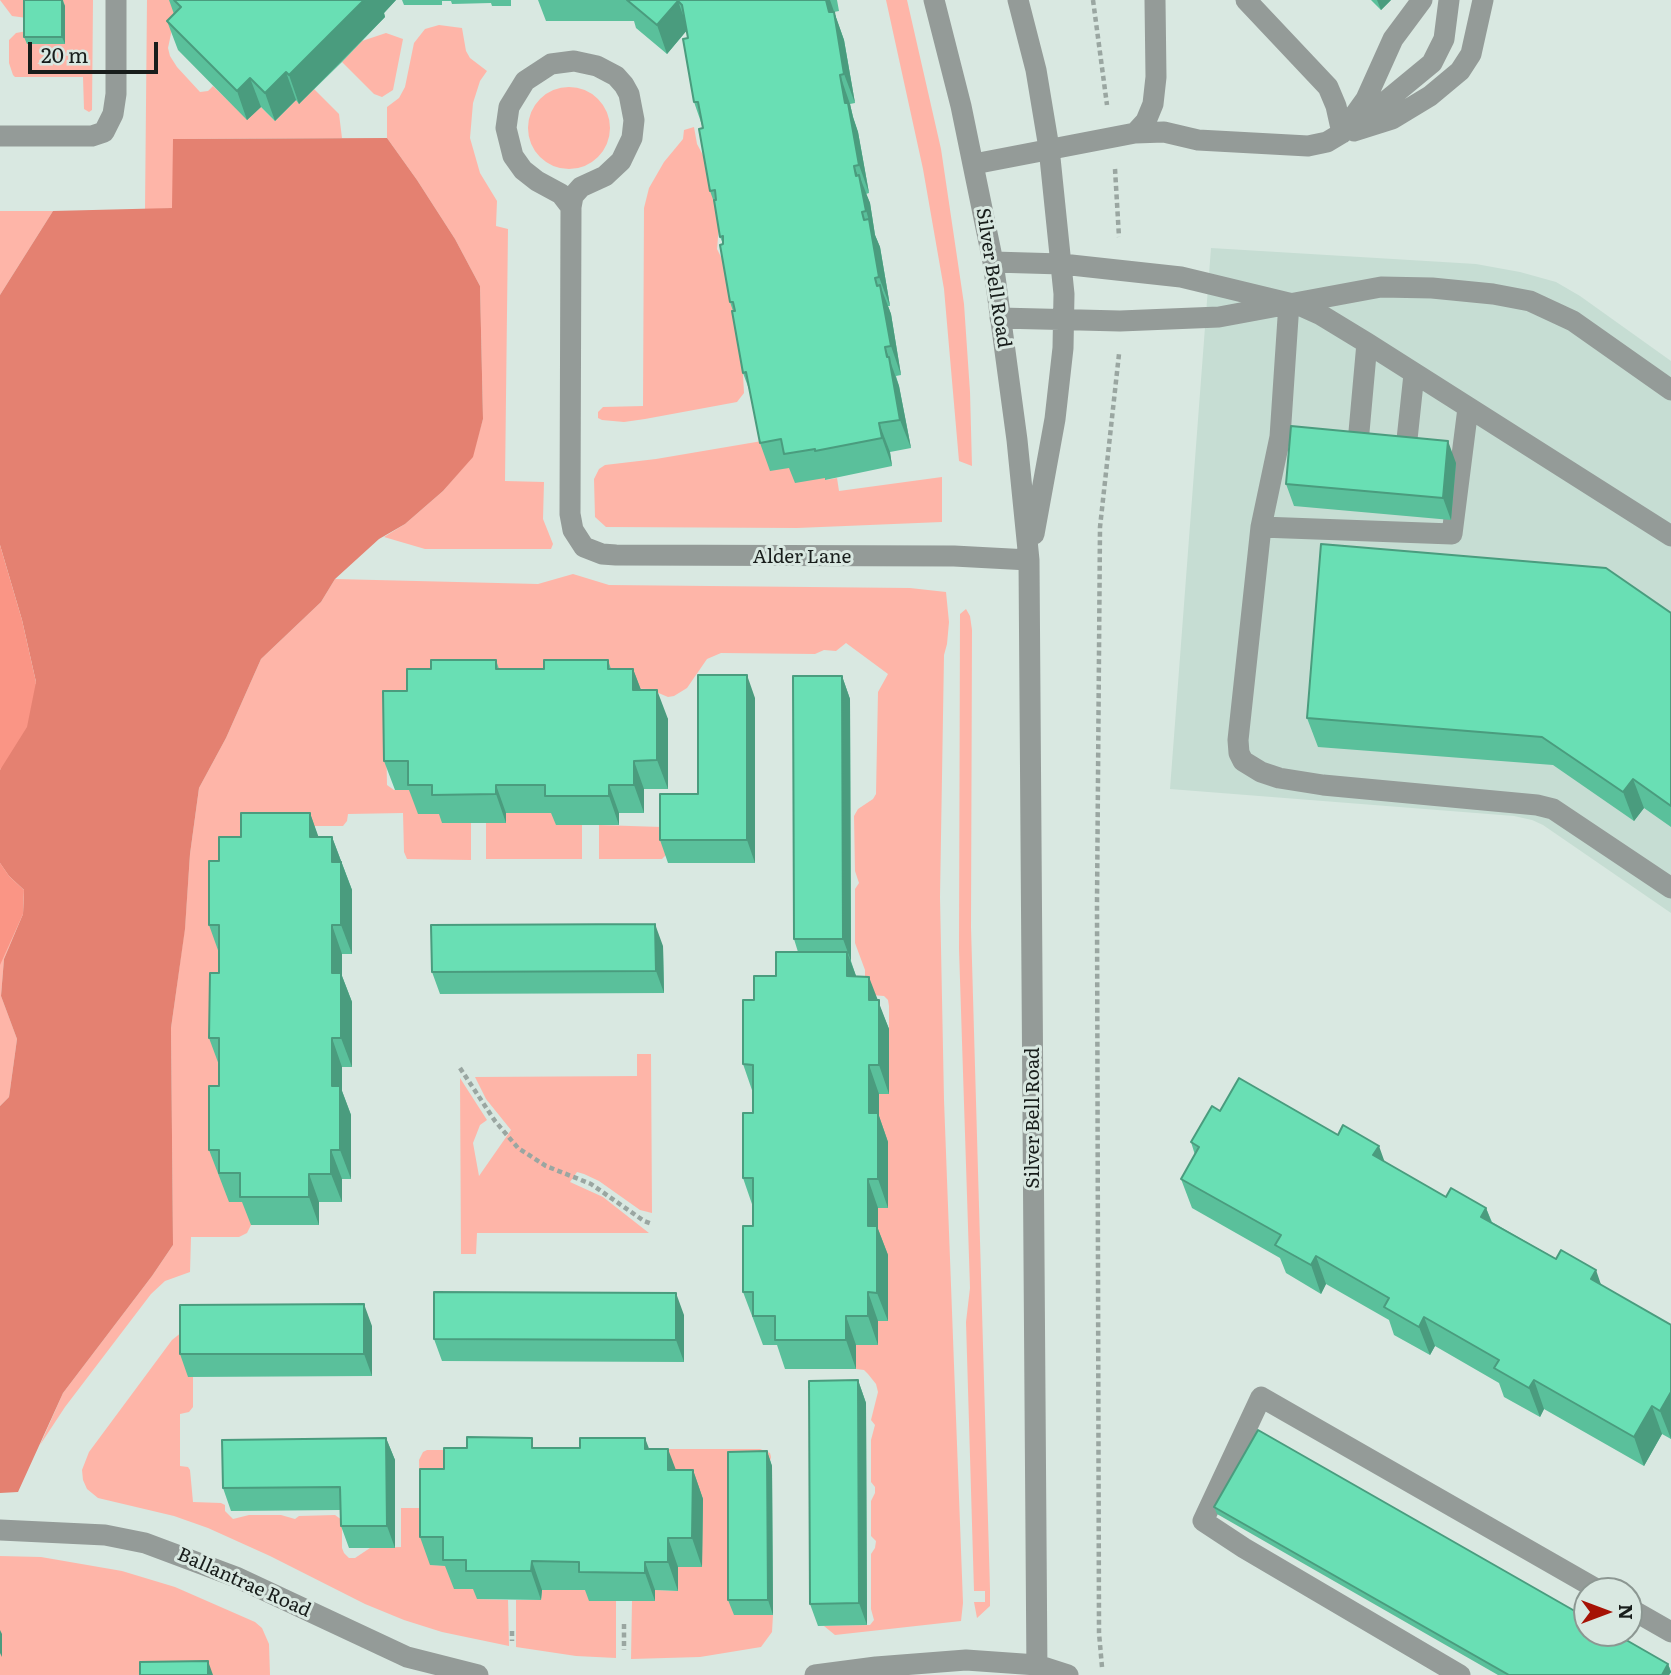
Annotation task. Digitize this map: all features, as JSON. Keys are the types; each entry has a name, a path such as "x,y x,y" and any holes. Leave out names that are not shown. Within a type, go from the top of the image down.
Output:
{"street":[{"path":"0,136 92,136 104,132 113,114 116,94 116,0"},
{"name":"Silver Bell Road","path":"934,0 946,38 993,262 1017,440 1029,560 1037,1670"},
{"name":"Silver Bell Road","path":"1018,0 1036,70 1049,148 1062,264 1063,348 1055,419 1029,560"},
{"path":"1135,133 1146,121 1153,104 1156,76 1155,0"},
{"path":"1246,0 1328,87 1336,106 1342,133"},
{"path":"1342,133 1366,99 1393,39 1422,0"},
{"path":"974,164 1135,133 1164,132 1198,140 1308,146 1327,142 1412,81 1432,63 1444,39 1449,0"},
{"path":"1342,133 1364,130 1392,119 1430,96 1460,71 1471,54 1483,0"},
{"path":"574,61 597,66 616,76 624,85 631,103 634,128 629,146 616,167 605,176 581,187 573,196 571,207 561,194 523,170 513,156 506,128 509,107 525,81 551,64 574,61"},
{"name":"Alder Lane","path":"571,207 570,514 573,530 580,542 592,551 616,555 954,556 1029,560"},
{"path":"993,262 1062,264 1181,277 1301,306 1367,343 1671,536"},
{"path":"1000,318 1120,321 1219,317 1381,287 1432,288 1493,294 1531,301 1573,321 1671,390"},
{"path":"1289,303 1280,437 1261,527 1238,740 1243,761 1270,775 1323,785 1537,805 1553,809 1671,888"},
{"path":"1357,454 1367,343"},
{"path":"1405,458 1414,374"},
{"path":"1261,527 1350,521 1399,524 1452,534 1468,408"},
{"path":"1460,1675 1203,1521 1261,1397 1576,1577"},
{"name":"Ballantrae Road","path":"0,1530 105,1535 145,1543 236,1577 407,1657 478,1675"},
{"path":"1643,1616 1671,1632"},
{"path":"815,1675 966,1660 1068,1675"}],"path":[{"path":"1093,0 1115,169 1120,269"},
{"path":"1103,1675 1099,1633 1097,890 1100,527 1118,366 1120,321"},
{"path":"460,1068 495,1121 518,1148 545,1166 591,1184 652,1224"},
{"path":"624,1624 624,1650"},
{"path":"512,1632 512,1641"}],"shaded area":[{"path":"0,0 93,0 92,110 89,112 84,109 83,77 13,75 9,63 9,40 16,33 27,31 27,18 12,16"},
{"path":"147,0 187,0 172,29 168,48 177,67 200,92 208,91 213,86 247,119 261,107 275,121 296,100 300,103 314,89 339,114 342,138 174,139 173,208 145,210"},
{"path":"886,0 907,0 941,149 964,304 972,466 959,461 944,289 923,169"},
{"path":"439,25 462,28 470,58 487,71 480,81 473,103 470,138 480,173 497,201 496,226 508,229 505,481 544,482 543,519 553,544 551,549 425,549 384,537 405,524 443,491 472,457 483,419 480,286 455,239 387,138 387,107 399,98 405,87 414,43 425,29"},
{"path":"386,33 403,39 393,90 382,97 374,94 342,62 362,41"},
{"path":"569,87 585,90 598,99 607,112 610,128 607,144 598,157 585,166 569,169 553,166 540,157 531,144 528,128 531,112 540,99 553,90"},
{"path":"694,127 697,144 705,159 717,212 717,249 727,269 742,355 744,393 737,402 624,422 602,420 598,418 598,412 603,407 643,406 644,208 649,188 664,162 683,139 684,130"},
{"path":"387,138 455,239 480,286 483,419 473,457 443,491 405,524 379,539 335,579 321,602 261,659 226,738 199,788 190,854 185,929 171,1028 173,1245 63,1393 18,1492 0,1493 0,1106 9,1097 17,1039 1,996 4,959 23,914 24,890 0,863 0,770 36,682 22,620 0,545 0,295 53,211 172,208 173,139"},
{"path":"0,211 53,211 0,295"},
{"path":"1211,248 1476,264 1520,272 1556,282 1580,296 1671,361 1671,913 1532,820 1514,816 1170,789"},
{"path":"762,441 792,467 825,477 826,480 837,478 839,491 942,477 942,522 797,528 606,527 595,517 594,479 599,469 605,465"},
{"path":"0,545 22,620 36,682 27,727 0,770"},
{"path":"573,574 609,585 910,588 946,592 949,622 944,655 940,897 944,1100 963,1603 961,1621 835,1635 824,1626 870,1625 874,1620 871,1609 871,1554 876,1541 871,1536 871,1501 875,1487 871,1482 871,1440 875,1425 871,1420 878,1392 876,1384 868,1374 864,1370 856,1369 856,1345 878,1345 878,1208 888,1208 879,1142 879,1094 889,1093 889,1006 884,996 871,995 855,943 855,889 859,883 855,871 854,816 858,809 876,794 878,692 888,674 846,643 836,651 824,650 815,654 721,653 707,659 687,688 674,696 668,697 649,689 619,688 386,731 387,785 394,790 418,790 442,814 443,823 471,823 471,860 407,859 404,852 403,813 348,814 343,826 281,826 220,883 220,1179 229,1179 251,1202 251,1225 247,1233 239,1237 191,1237 190,1272 165,1281 151,1294 65,1407 40,1445 63,1393 173,1245 171,1028 185,927 190,854 199,788 226,738 261,659 321,602 335,579 538,584"},
{"path":"966,609 972,630 971,927 990,1590 990,1606 977,1618 974,1602 985,1602 985,1591 974,1591 966,1322 970,1288 959,949 960,614"},
{"path":"506,813 556,813 556,825 582,825 582,859 486,859 486,823 506,823"},
{"path":"599,825 662,827 666,855 662,859 599,859"},
{"path":"0,863 9,876 23,914 4,959 1,996 17,1039 9,1097 0,1106"},
{"path":"0,863 24,890 23,914 0,965"},
{"path":"637,1054 651,1054 652,1213 640,1210 599,1181 584,1174 577,1172 570,1182 603,1197 649,1233 477,1233 476,1254 461,1254 460,1078 487,1120 480,1125 473,1143 479,1176 511,1130 486,1099 475,1077 637,1076"},
{"path":"182,1332 188,1377 193,1377 193,1407 189,1412 180,1414 180,1466 190,1470 193,1502 221,1503 233,1519 249,1515 281,1515 295,1519 299,1516 335,1515 342,1520 342,1548 349,1558 355,1558 370,1548 401,1547 401,1508 420,1508 419,1460 423,1452 505,1450 431,1565 454,1566 477,1589 477,1599 508,1600 509,1646 442,1632 404,1620 208,1528 174,1516 98,1498 87,1489 82,1470 89,1452 172,1340"},
{"path":"632,1449 760,1449 770,1453 734,1615 773,1615 772,1632 761,1647 700,1657 631,1659 632,1601 655,1601 655,1590 678,1591 678,1567 702,1566"},
{"path":"0,1556 41,1557 122,1571 175,1587 255,1622 262,1628 269,1644 270,1675 0,1675"},
{"path":"542,1590 589,1590 616,1601 616,1658 576,1656 516,1647 516,1600 541,1600"}],"building":[{"path":"24,0 62,0 62,37 24,37"},
{"path":"174,0 364,0 289,75 286,72 265,93 250,78 237,91 167,21 181,7"},
{"path":"627,0 826,0 829,12 834,12 844,74 840,75 859,165 854,166 856,176 859,175 866,211 862,212 864,220 869,219 879,277 875,278 877,286 880,285 891,346 885,347 900,420 879,423 882,438 784,454 781,439 760,443 746,372 743,373 732,311 735,311 733,302 730,302 720,245 723,244 723,236 720,237 715,190 710,191 699,129 703,128 698,102 694,102 683,39 688,38 682,5 678,1 657,25"},
{"path":"1291,426 1448,441 1443,498 1286,484"},
{"path":"1321,544 1606,568 1671,613 1671,806 1633,779 1623,792 1542,737 1307,718"},
{"path":"431,660 496,660 496,669 544,669 544,660 608,660 608,669 633,669 633,690 657,690 657,760 634,761 634,785 609,785 609,796 545,796 545,785 496,785 496,794 432,795 432,785 408,785 408,761 384,761 383,691 407,691 407,669 431,669"},
{"path":"698,675 747,675 747,840 660,840 660,794 698,794"},
{"path":"793,676 842,676 843,939 794,939"},
{"path":"241,813 310,813 310,837 332,837 332,862 341,862 341,925 332,925 332,973 341,973 341,1038 332,1038 332,1086 340,1086 340,1150 331,1150 331,1174 309,1174 309,1197 240,1197 240,1173 219,1173 219,1150 209,1150 209,1086 219,1086 219,1038 209,1038 210,973 219,973 219,925 209,925 209,861 219,861 219,837 241,837"},
{"path":"655,924 656,971 432,972 431,925"},
{"path":"776,952 847,952 847,976 869,977 869,1000 879,1000 879,1065 869,1065 869,1113 878,1113 878,1179 868,1179 868,1226 877,1226 877,1293 868,1292 868,1316 846,1316 846,1340 775,1340 775,1316 753,1316 753,1292 743,1292 743,1226 753,1226 753,1178 743,1178 743,1113 753,1113 753,1065 743,1064 743,1000 754,1000 754,976 776,976"},
{"path":"1239,1078 1338,1135 1343,1125 1379,1146 1373,1155 1446,1197 1451,1188 1486,1208 1481,1217 1556,1259 1561,1250 1596,1270 1591,1279 1671,1325 1671,1392 1660,1411 1652,1406 1634,1437 1534,1380 1529,1388 1494,1368 1499,1360 1424,1317 1419,1327 1384,1307 1389,1298 1316,1256 1311,1265 1275,1245 1281,1235 1181,1179 1199,1147 1191,1142 1212,1106 1220,1111"},
{"path":"434,1292 676,1293 676,1340 434,1339"},
{"path":"364,1304 364,1354 180,1354 180,1305"},
{"path":"858,1380 859,1603 810,1604 809,1381"},
{"path":"1258,1430 1573,1610 1573,1647 1638,1647 1668,1664 1662,1675 1509,1675 1214,1507"},
{"path":"467,1437 532,1438 532,1448 580,1448 580,1438 645,1438 645,1449 668,1449 668,1470 693,1470 692,1538 668,1538 668,1562 645,1562 645,1573 579,1572 579,1562 532,1561 531,1571 466,1571 466,1560 443,1560 443,1537 420,1537 420,1469 444,1469 444,1448 467,1448"},
{"path":"386,1438 387,1526 341,1526 340,1487 223,1488 222,1440"},
{"path":"767,1451 768,1600 728,1600 728,1452"},
{"path":"208,1661 208,1675 140,1675 140,1662"}]}
